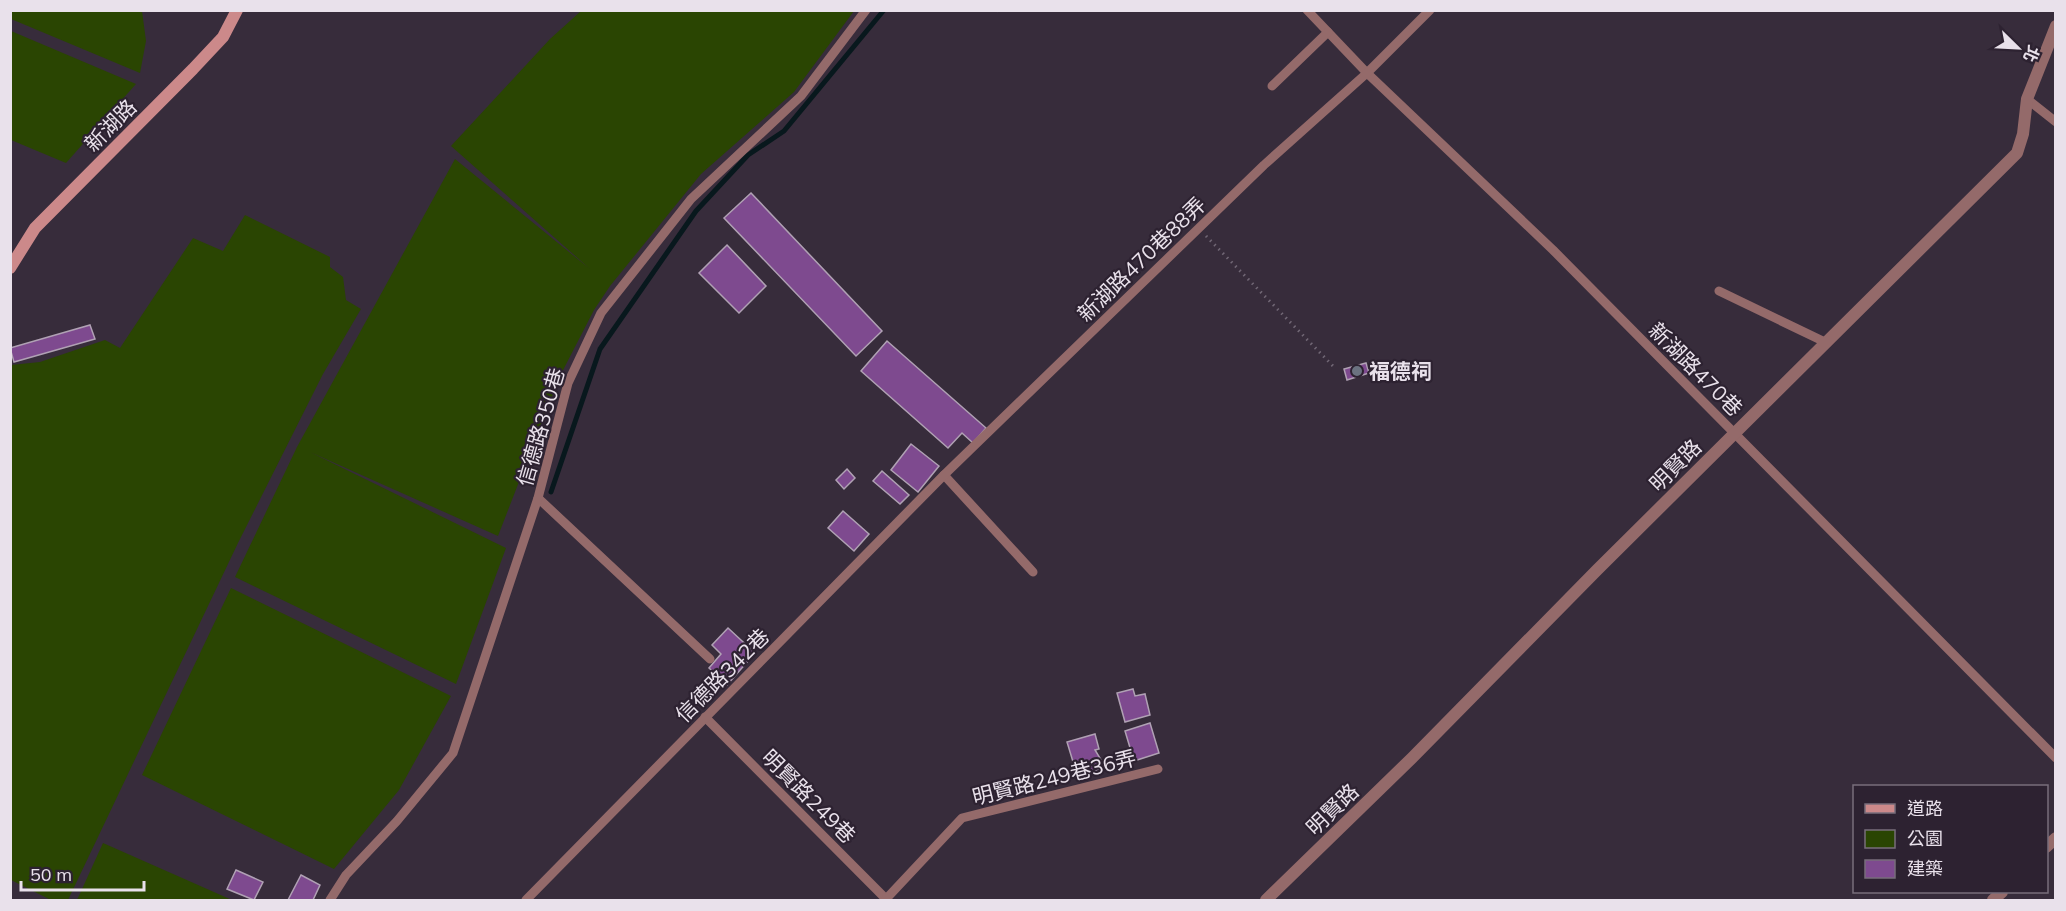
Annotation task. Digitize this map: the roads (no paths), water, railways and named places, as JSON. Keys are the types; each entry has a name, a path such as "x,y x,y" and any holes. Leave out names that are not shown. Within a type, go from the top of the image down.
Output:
{"street":[{"name":"新湖路","path":"10,268 35,228 194,69 223,37 237,10"},
{"name":"明賢路","path":"1266,900 1412,758 2017,153 2023,134 2027,99 2055,26"}],"lane":[{"name":"信德路350巷","path":"330,900 346,875 397,821 453,753 538,498 568,383 601,313 691,199 801,96 866,10"},
{"name":"新湖路470巷","path":"1307,10 1367,73 1553,250 2055,758"},
{"name":"新湖路470巷88弄","path":"944,475 1264,165 1367,73 1430,10"},
{"path":"1272,86 1328,32"},
{"path":"2027,99 2055,122"},
{"path":"1719,291 1827,343"},
{"path":"944,475 1034,572"},
{"name":"信德路342巷","path":"526,900 944,475"},
{"path":"538,498 710,659"},
{"name":"明賢路249巷","path":"705,717 887,900"},
{"name":"明賢路249巷36弄","path":"887,900 962,818 1158,769"}],"waterway":[{"path":"551,492 600,349 696,211 748,155 784,131 884,10"}],"place":[{"name":"福德祠","path":"1357,371"}]}
